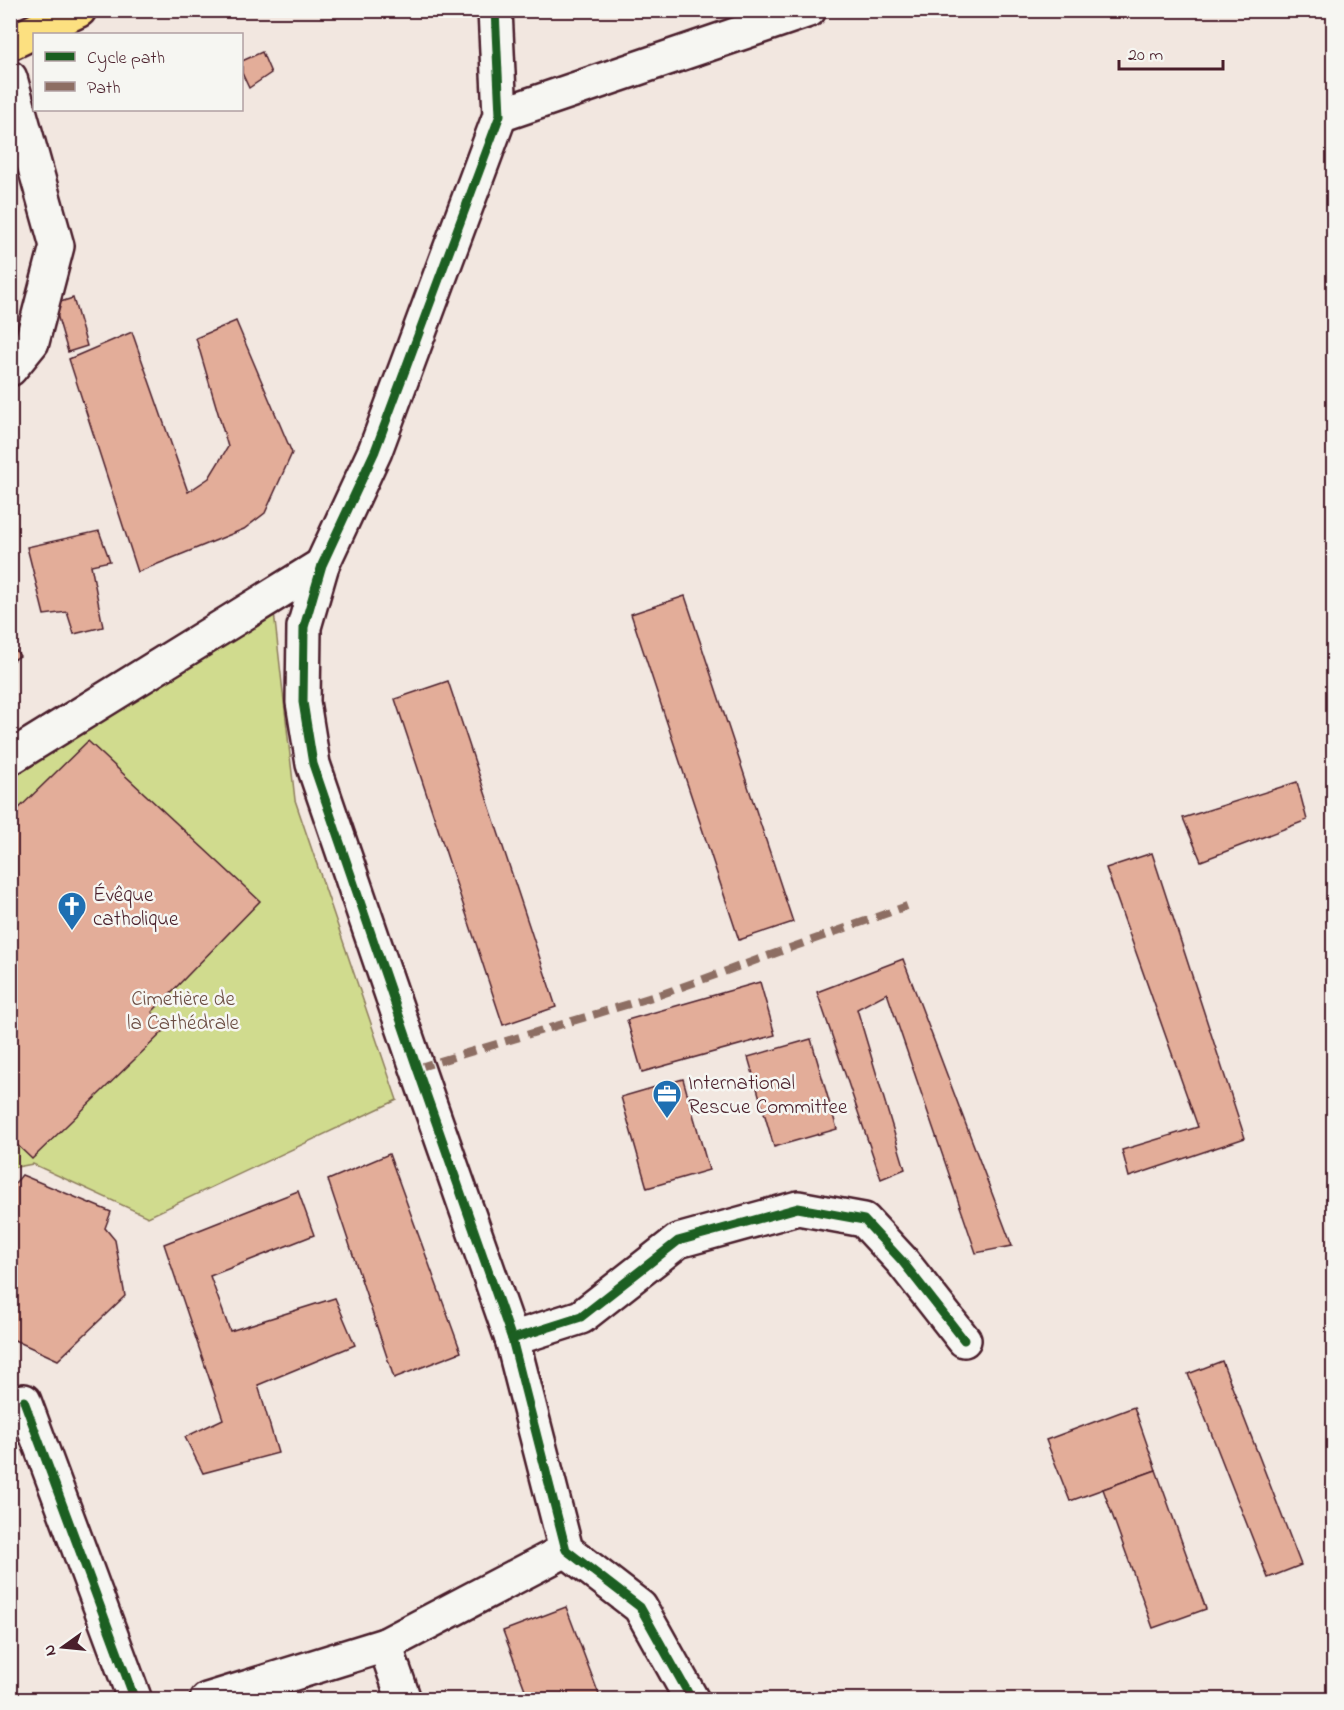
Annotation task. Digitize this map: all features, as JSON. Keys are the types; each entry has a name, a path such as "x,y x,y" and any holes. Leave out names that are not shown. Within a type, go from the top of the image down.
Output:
{"main road":[{"path":"10,43 79,10"}],"street":[{"path":"495,10 500,114 375,451 322,565 304,627 303,702 313,764 512,1339 566,1550 640,1607 692,1700"},
{"path":"500,114 809,10"},
{"path":"10,78 57,246 32,342 10,369"},
{"path":"10,758 322,565"},
{"path":"512,1339 581,1317 678,1241 798,1208 864,1220 902,1261 964,1340"},
{"path":"24,1401 135,1700"},
{"path":"207,1700 385,1645 566,1550"},
{"path":"385,1645 404,1700"}],"green space":[{"name":"Cimetière de la Cathédrale","path":"274,612 295,800 397,1100 148,1217 33,1164 11,1168 11,742"}],"building":[{"path":"262,52 271,73 249,88 243,75 243,61"},
{"path":"73,298 87,346 68,352 54,304"},
{"path":"236,321 292,453 265,513 244,529 138,572 69,359 132,332 188,492 209,478 228,447 196,338"},
{"path":"99,531 110,561 91,565 103,627 74,634 67,612 44,615 27,547"},
{"path":"685,596 793,922 739,940 631,614"},
{"path":"10,642 20,656 10,662"},
{"path":"448,681 556,1007 503,1025 395,699"},
{"path":"88,741 260,901 152,1012 167,1028 32,1159 10,1138 10,817"},
{"path":"1297,782 1307,820 1201,861 1183,818"},
{"path":"1152,853 1245,1138 1129,1177 1122,1150 1198,1127 1106,868"},
{"path":"903,959 1012,1246 976,1253 887,993 857,1009 905,1169 881,1179 817,992"},
{"path":"760,982 775,1035 642,1072 627,1020"},
{"path":"811,1039 837,1129 774,1147 748,1057"},
{"path":"683,1079 709,1170 647,1188 621,1097"},
{"path":"389,1154 461,1352 394,1378 328,1180"},
{"path":"22,1175 111,1212 105,1228 115,1240 125,1296 58,1360 10,1338 10,1189"},
{"path":"298,1191 314,1235 210,1276 230,1331 335,1298 355,1345 258,1385 278,1453 203,1473 185,1437 223,1419 164,1244"},
{"path":"1222,1361 1301,1565 1268,1578 1188,1374"},
{"path":"1134,1407 1156,1470 1070,1501 1046,1440"},
{"path":"1156,1470 1206,1609 1153,1628 1103,1489"},
{"path":"566,1607 601,1700 529,1700 503,1631"}],"marked path":[{"path":"417,1068 662,994 907,906"}],"cycle path":[{"path":"495,10 500,115 375,451 322,565 304,627 303,702 313,764 512,1339 566,1550 640,1607 692,1700"},
{"path":"512,1339 581,1317 678,1241 798,1208 864,1220 902,1261 964,1340"},
{"path":"24,1401 135,1700"}],"place":[{"name":"Évêque catholique","path":"72,932"},
{"name":"International Rescue Committee","path":"667,1120"}]}
